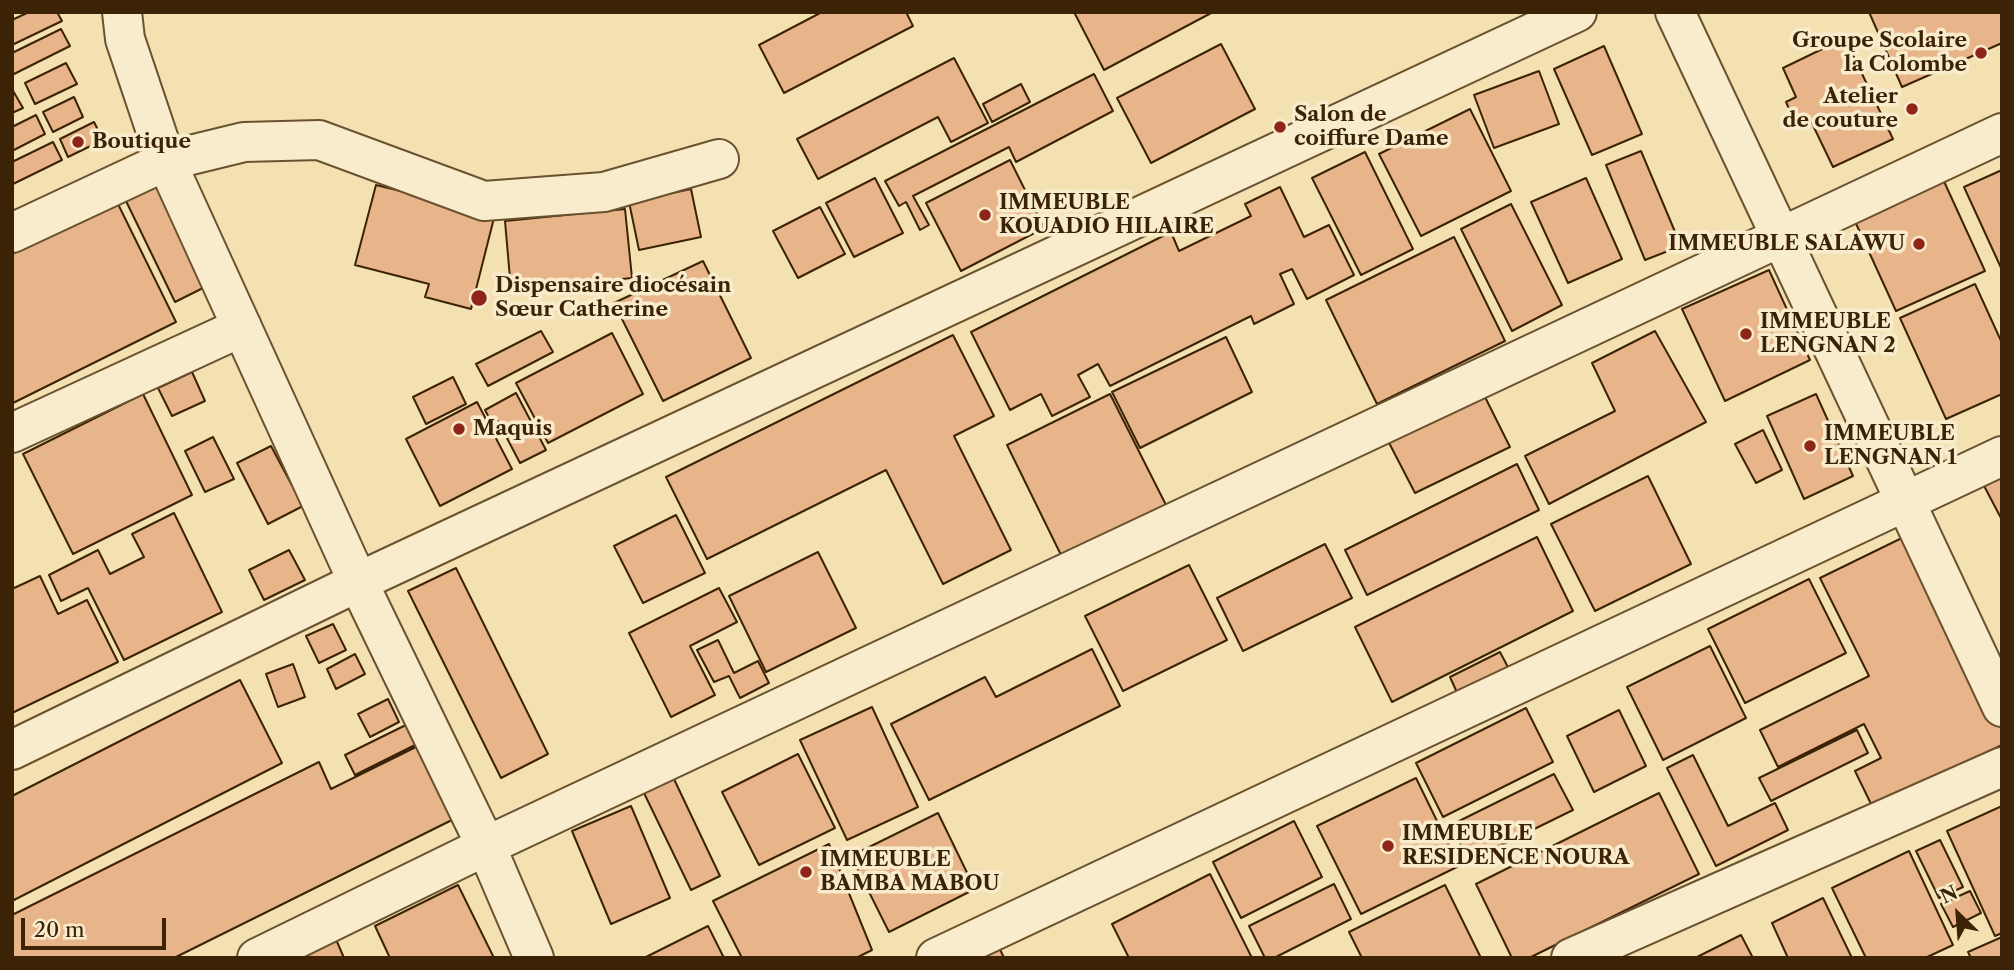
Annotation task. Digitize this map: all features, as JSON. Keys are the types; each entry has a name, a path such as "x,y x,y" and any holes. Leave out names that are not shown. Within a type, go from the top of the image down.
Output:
{"street":[{"path":"122,12 125,39 166,161 358,582 486,846 534,958"},
{"path":"12,750 358,582 1577,12"},
{"path":"1675,12 2002,707"},
{"path":"257,958 486,846 2002,133"},
{"path":"12,233 166,161 244,142 320,140 484,201 604,192 719,159"},
{"path":"12,433 242,327"},
{"path":"936,958 2002,456"},
{"path":"1571,958 2002,767"}],"building":[{"path":"29,12 57,12 62,21 12,45 12,20"},
{"path":"822,12 906,12 913,26 784,93 759,45"},
{"path":"1074,12 1213,12 1104,70"},
{"path":"1869,12 2002,12 2002,43 1902,87"},
{"path":"61,29 70,46 12,75 12,53"},
{"path":"1845,38 1893,139 1833,167 1808,115 1795,122 1786,102 1796,97 1783,68"},
{"path":"1221,44 1255,109 1151,163 1117,98"},
{"path":"1604,46 1642,134 1592,155 1554,69"},
{"path":"954,58 988,123 951,142 938,117 818,179 797,139"},
{"path":"66,63 77,84 35,104 25,83"},
{"path":"1539,71 1559,124 1494,148 1474,95"},
{"path":"1094,74 1113,111 1016,162 1009,147 913,196 929,225 920,230 906,202 899,206 885,181"},
{"path":"1021,84 1030,102 992,122 983,104"},
{"path":"12,89 23,108 12,113"},
{"path":"74,97 83,117 53,132 43,112"},
{"path":"1470,109 1511,191 1421,236 1379,154"},
{"path":"36,115 45,134 12,151 12,127"},
{"path":"94,122 103,140 68,157 60,139"},
{"path":"53,142 62,160 13,184 12,162"},
{"path":"1641,151 1681,246 1645,260 1606,165"},
{"path":"1365,152 1413,249 1361,275 1312,178"},
{"name":"IMMEUBLE KOUADIO HILAIRE","path":"1010,160 1044,228 961,271 926,203"},
{"path":"2002,170 2002,270 1964,187"},
{"name":"IMMEUBLE SALAWU","path":"1942,177 1985,271 1896,311 1853,217"},
{"path":"875,178 903,233 854,257 826,203"},
{"path":"1586,178 1622,259 1568,283 1531,202"},
{"path":"161,182 211,284 175,302 125,199"},
{"path":"376,185 495,214 471,309 425,297 429,284 355,265"},
{"path":"1280,187 1304,237 1329,225 1354,275 1307,299 1292,269 1280,274 1294,304 1254,324 1251,316 1110,386 1098,364 1078,375 1090,397 1052,416 1041,394 1010,410 971,332 1171,232 1179,251 1251,216 1245,204"},
{"path":"691,189 701,237 639,250 629,202"},
{"path":"117,202 176,322 13,403 12,254"},
{"path":"1511,204 1562,305 1512,331 1461,229"},
{"path":"820,207 845,254 798,278 773,231"},
{"path":"625,209 632,278 511,290 505,221"},
{"path":"1454,237 1505,341 1377,404 1326,300"},
{"path":"703,261 751,358 663,401 614,303"},
{"name":"IMMEUBLE LENGNAN 2","path":"1769,270 1810,360 1725,401 1682,309"},
{"path":"1975,284 2002,343 2002,394 1946,419 1900,318"},
{"path":"541,331 553,352 488,386 476,364"},
{"path":"1655,331 1706,422 1549,504 1525,456 1615,411 1592,363"},
{"path":"612,333 643,394 548,443 516,383"},
{"path":"953,335 994,416 954,436 1011,550 943,584 886,470 707,559 666,477"},
{"path":"1226,337 1252,392 1140,448 1112,392"},
{"path":"192,372 205,401 172,416 158,388"},
{"path":"453,377 466,404 426,424 413,397"},
{"path":"1481,389 1510,447 1415,493 1386,437"},
{"path":"516,393 546,450 520,463 498,421 492,423 485,410"},
{"path":"143,394 192,495 73,554 23,454"},
{"path":"1110,394 1166,505 1062,557 1007,445"},
{"name":"IMMEUBLE LENGNAN 1","path":"1816,394 1853,476 1804,499 1767,416"},
{"path":"477,402 512,469 440,506 406,439"},
{"path":"1763,430 1782,470 1756,483 1735,444"},
{"path":"213,437 234,479 205,492 185,451"},
{"path":"271,446 303,506 268,524 237,463"},
{"path":"1517,464 1539,510 1367,595 1345,550"},
{"path":"2002,471 2002,520 1982,482"},
{"path":"1648,476 1691,564 1595,611 1551,524"},
{"path":"174,513 222,612 124,660 88,588 61,601 49,575 98,550 110,574 144,557 132,534"},
{"path":"676,515 705,573 643,603 614,546"},
{"path":"1908,535 2002,723 2002,745 1873,808 1855,771 1881,758 1864,724 1778,767 1760,730 1869,676 1820,578"},
{"path":"1537,537 1573,611 1392,702 1355,627"},
{"path":"1325,544 1352,598 1243,651 1217,598"},
{"path":"289,550 305,580 264,600 249,570"},
{"path":"818,552 856,628 766,672 729,596"},
{"path":"1189,565 1227,640 1123,691 1085,616"},
{"path":"456,568 548,754 501,778 408,591"},
{"path":"40,576 58,614 87,600 118,662 12,713 12,589"},
{"path":"1809,579 1846,653 1745,703 1708,629"},
{"path":"719,588 737,622 690,646 715,695 671,717 629,633"},
{"path":"333,624 346,650 319,663 306,636"},
{"path":"718,640 734,673 758,661 769,683 740,698 729,676 714,682 697,650"},
{"path":"1710,646 1746,718 1663,760 1627,687"},
{"path":"1092,649 1120,706 929,800 891,724 985,677 996,697"},
{"path":"1500,652 1510,671 1459,697 1450,677"},
{"path":"355,654 365,674 336,689 327,669"},
{"path":"293,664 305,697 278,707 266,674"},
{"path":"240,680 282,763 12,901 12,796"},
{"path":"388,699 399,722 370,737 358,714"},
{"path":"872,707 918,807 847,840 800,740"},
{"path":"1526,708 1553,762 1443,817 1416,763"},
{"path":"1619,710 1646,766 1594,792 1567,736"},
{"path":"412,722 421,742 355,775 345,755"},
{"path":"1857,730 1868,753 1771,801 1759,778"},
{"path":"426,742 462,815 174,958 12,958 12,915 319,762 331,789"},
{"path":"798,754 835,828 759,865 722,792"},
{"path":"1693,755 1728,826 1775,803 1788,830 1716,866 1667,768"},
{"path":"1554,774 1573,810 1469,861 1451,825"},
{"path":"673,777 720,876 691,890 643,791"},
{"name":"IMMEUBLE RESIDENCE NOURA","path":"1416,778 1459,866 1361,914 1317,826"},
{"path":"1659,793 1699,874 1529,958 1512,958 1476,884"},
{"path":"631,806 670,898 611,924 572,831"},
{"path":"2002,806 2002,933 1995,936 1947,831"},
{"path":"938,813 975,889 889,932 851,856"},
{"path":"1294,821 1322,877 1241,918 1213,862"},
{"path":"1940,840 1963,887 1939,898 1916,851"},
{"name":"IMMEUBLE BAMBA MABOU","path":"829,844 872,950 856,958 742,958 713,901"},
{"path":"1909,851 1953,945 1925,958 1866,958 1832,888"},
{"path":"1210,874 1252,958 1129,958 1112,924"},
{"path":"1334,884 1351,919 1274,958 1265,958 1249,926"},
{"path":"458,885 494,958 390,958 375,926"},
{"path":"1445,885 1481,958 1362,958 1349,932"},
{"path":"1970,891 1981,913 1953,927 1941,904"},
{"path":"1823,898 1852,958 1788,958 1772,923"},
{"path":"708,926 724,958 644,958"},
{"path":"1741,935 1753,958 1695,958"},
{"path":"335,937 344,958 290,958"},
{"path":"2002,937 2002,958 1971,958 1968,952"},
{"path":"999,947 1004,958 976,958"}],"place":[{"name":"Groupe Scolaire la Colombe","path":"1981,53"},
{"name":"Atelier de couture","path":"1912,109"},
{"name":"Salon de coiffure Dame","path":"1280,127"},
{"name":"Boutique","path":"78,142"},
{"name":"IMMEUBLE KOUADIO HILAIRE","path":"985,215"},
{"name":"IMMEUBLE SALAWU","path":"1919,244"},
{"name":"Dispensaire diocésain Sœur Catherine","path":"479,298"},
{"name":"IMMEUBLE LENGNAN 2","path":"1746,334"},
{"name":"Maquis","path":"459,429"},
{"name":"IMMEUBLE LENGNAN 1","path":"1810,446"},
{"name":"IMMEUBLE RESIDENCE NOURA","path":"1388,846"},
{"name":"IMMEUBLE BAMBA MABOU","path":"806,872"}]}
